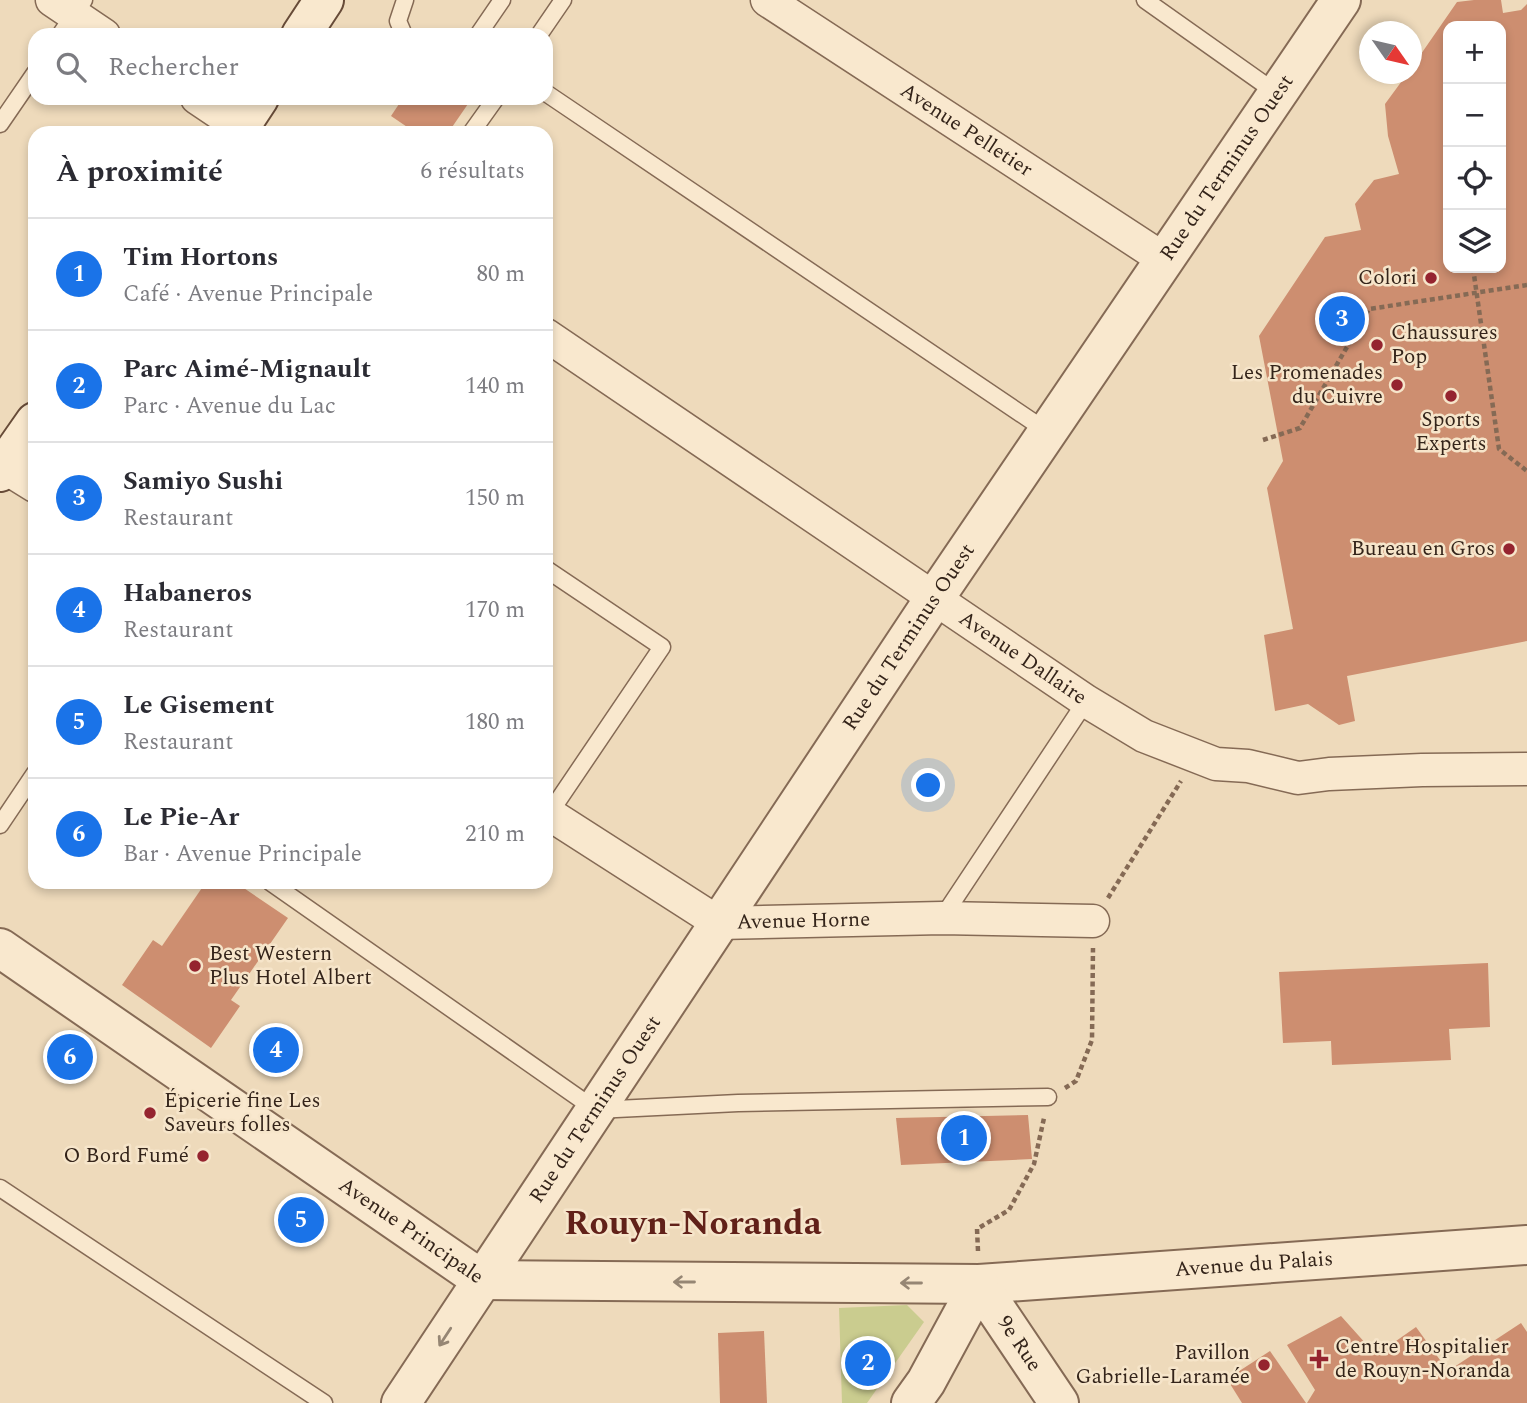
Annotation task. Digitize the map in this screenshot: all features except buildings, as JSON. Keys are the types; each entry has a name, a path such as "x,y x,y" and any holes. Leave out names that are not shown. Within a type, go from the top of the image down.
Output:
{"street":[{"path":"306,28 324,0"},
{"name":"Avenue Pelletier","path":"767,0 1165,260"},
{"name":"Rue du Terminus Ouest","path":"401,1403 934,599 1342,0"},
{"path":"68,12 93,28"},
{"path":"211,105 246,123"},
{"name":"Avenue Dallaire","path":"553,340 1086,701 1144,736 1216,764 1248,766 1298,778 1422,770 1527,769"},
{"path":"13,475 28,439"},
{"name":"Avenue Horne","path":"553,816 719,923 942,918 1093,921"},
{"name":"Avenue Principale","path":"0,948 482,1280 979,1284"},
{"name":"Avenue du Palais","path":"979,1284 1527,1245"},
{"path":"911,1403 926,1382 979,1284"},
{"name":"9e Rue","path":"979,1284 1059,1403"}],"lane":[{"path":"400,28 397,21 405,0"},
{"path":"483,28 502,0"},
{"path":"544,28 563,0"},
{"path":"1145,0 1278,94"},
{"path":"0,124 28,82"},
{"path":"553,98 1048,432"},
{"path":"476,126 491,105"},
{"path":"553,574 662,647 553,806"},
{"path":"942,918 1086,701"},
{"path":"0,825 28,783"},
{"path":"280,889 596,1110 738,1103 1048,1097"},
{"path":"0,1188 324,1403"}],"path":[{"path":"1474,273 1499,449 1527,471"},
{"path":"1263,440 1300,428 1369,309 1527,285"},
{"path":"979,1284 977,1229 1009,1210 1034,1164 1048,1097"}],"green space":[{"path":"907,1305 924,1322 867,1403 842,1403 839,1308"}],"place":[{"name":"Colori","path":"1431,278"},
{"name":"Samiyo Sushi","path":"1342,319"},
{"name":"Chaussures Pop","path":"1377,345"},
{"name":"Les Promenades du Cuivre","path":"1397,385"},
{"name":"Sports Experts","path":"1451,396"},
{"name":"Bureau en Gros","path":"1509,549"},
{"name":"Best Western Plus Hotel Albert","path":"195,966"},
{"name":"Habaneros","path":"276,1050"},
{"name":"Le Pie-Ar","path":"70,1057"},
{"name":"Épicerie fine Les Saveurs folles","path":"150,1113"},
{"name":"Tim Hortons","path":"964,1138"},
{"name":"O Bord Fumé","path":"203,1156"},
{"name":"Le Gisement","path":"301,1220"},
{"name":"Centre Hospitalier de Rouyn-Noranda","path":"1319,1359"},
{"name":"Parc Aimé-Mignault","path":"868,1363"},
{"name":"Pavillon Gabrielle-Laramée","path":"1264,1365"}],"district":[{"name":"Rouyn-Noranda","path":"693,1223"}]}
